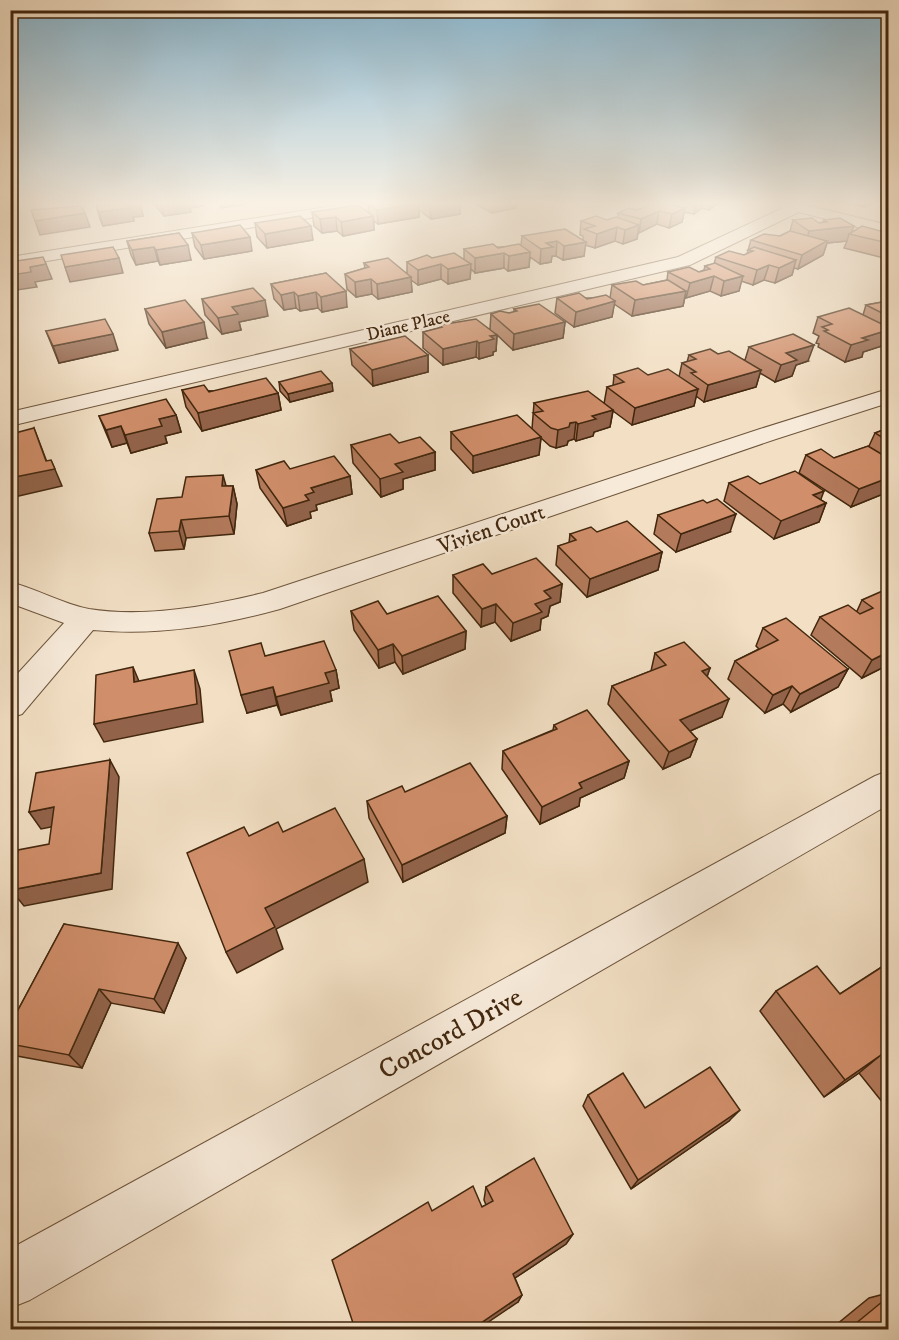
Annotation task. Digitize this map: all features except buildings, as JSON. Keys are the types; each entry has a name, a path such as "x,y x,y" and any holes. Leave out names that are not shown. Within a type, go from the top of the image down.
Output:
{"street":[{"name":"Diane Place","path":"10,419 663,267"},
{"name":"Vivien Court","path":"10,592 85,619 164,621 215,615 269,602 768,434 888,396"},
{"path":"10,705 85,619"},
{"name":"Concord Drive","path":"10,1280 888,787"}]}
